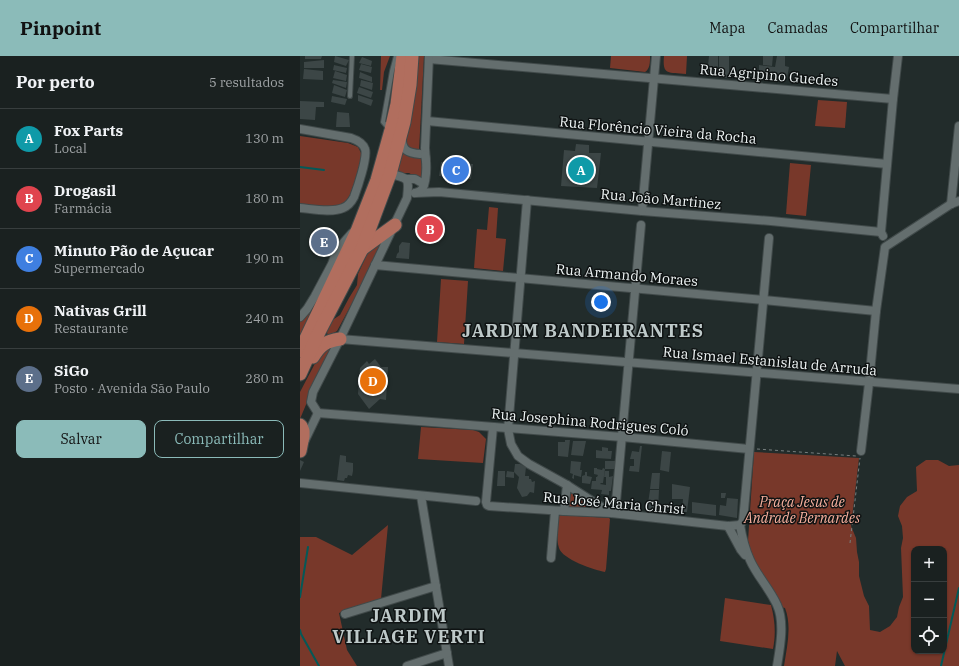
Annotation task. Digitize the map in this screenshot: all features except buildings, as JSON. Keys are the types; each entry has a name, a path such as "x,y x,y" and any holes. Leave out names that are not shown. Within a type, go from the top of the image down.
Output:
{"main road":[{"path":"300,351 357,231 377,180 397,104 403,56"},
{"path":"300,375 362,249 390,174 404,122 410,85 412,56"},
{"path":"377,180 383,175 390,174"},
{"path":"362,249 395,225"},
{"path":"300,375 318,349 331,340 340,338"},
{"path":"300,425 303,431 300,451"}],"street":[{"path":"642,211 656,56"},
{"path":"887,164 898,56"},
{"path":"421,186 426,161 423,151 427,121 429,57"},
{"name":"Rua Agripino Guedes","path":"429,57 893,99"},
{"name":"Rua Florêncio Vieira da Rocha","path":"427,121 887,164"},
{"path":"404,122 402,141 403,147 411,153 423,151"},
{"path":"951,204 959,126"},
{"path":"300,129 351,138 361,143 366,150 365,160 353,198 348,205 337,210 300,208"},
{"name":"Rua João Martinez","path":"421,186 439,192 642,211 771,221 882,234 887,164"},
{"path":"390,174 407,179 415,179 421,186"},
{"path":"300,451 318,413 311,402 313,392 407,198 409,183 407,179"},
{"path":"407,198 426,183 439,192"},
{"path":"527,200 508,429 511,444 518,456 529,464 567,485 611,513 616,502 641,225"},
{"path":"861,453 876,311 885,247 959,200"},
{"path":"300,317 315,296 332,264 337,250 352,233 366,208"},
{"path":"750,561 740,525 743,521 769,238"},
{"name":"Rua Armando Moraes","path":"375,265 876,311"},
{"name":"Rua Ismael Estanislau de Arruda","path":"340,338 756,374 959,389"},
{"name":"Rua Josephina Rodrigues Coló","path":"318,413 749,449"},
{"name":"Rua José Maria Christ","path":"493,428 486,502 489,506 555,511 611,513 728,526 740,525"},
{"path":"300,484 476,501"},
{"path":"564,511 567,485"},
{"path":"421,496 449,666"},
{"path":"551,558 555,511"},
{"path":"728,526 741,550 750,561 777,606 780,618 781,634 778,666"},
{"path":"345,614 436,586"},
{"path":"407,666 447,653"}],"lane":[{"path":"350,96 352,56"},
{"path":"391,130 383,122 396,56"}],"path":[{"path":"749,449 861,453 850,543"}],"green space":[{"path":"381,56 390,56 384,72 382,90 380,90"},
{"path":"416,56 424,56 419,151 409,149 406,145"},
{"path":"611,56 650,56 648,69 645,72 610,68"},
{"path":"664,56 687,56 686,74 668,72 664,67"},
{"path":"818,100 847,102 845,128 815,126"},
{"path":"300,136 348,143 358,147 361,153 362,163 350,195 344,204 336,207 300,205"},
{"path":"402,152 410,156 423,158 424,167 421,180 409,173 397,171"},
{"path":"790,163 811,165 806,216 786,214"},
{"path":"489,207 498,208 496,238 506,239 503,271 474,268 477,229 487,230"},
{"path":"380,243 383,246 337,331 328,336 326,329 331,321 340,315 357,285 358,274 369,250"},
{"path":"441,279 468,281 464,344 437,342"},
{"path":"318,299 300,339 300,322"},
{"path":"332,345 300,419 300,392 321,352"},
{"path":"421,427 473,430 479,432 486,439 483,463 418,459"},
{"name":"Praça Jesus de Andrade Bernardes","path":"754,452 859,458 851,526 856,538 859,576 864,596 869,606 870,630 880,632 890,626 897,617 903,597 901,548 903,538 902,526 898,516 900,506 907,497 917,491 916,467 926,460 938,460 949,466 959,465 959,666 845,666 837,651 835,666 784,666 789,629 785,608 781,607 752,558 748,541"},
{"path":"569,488 593,503 592,511 566,511"},
{"path":"559,516 610,519 605,572 572,560 561,552 557,537"},
{"path":"388,525 381,599 339,613 347,650 357,666 300,666 300,537 316,537 352,555"},
{"path":"725,598 771,605 775,627 773,649 720,641"}],"waterway":[{"path":"300,167 324,170"},
{"path":"300,597 308,547"},
{"path":"941,666 959,588"},
{"path":"300,630 319,666"}],"place":[{"name":"Minuto Pão de Açucar","path":"456,170"},
{"name":"Fox Parts","path":"581,170"},
{"name":"Drogasil","path":"430,229"},
{"name":"SiGo","path":"324,242"},
{"name":"Nativas Grill","path":"373,381"}],"district":[{"name":"JARDIM BANDEIRANTES","path":"583,331"},
{"name":"JARDIM VILLAGE VERTI","path":"409,626"}]}
